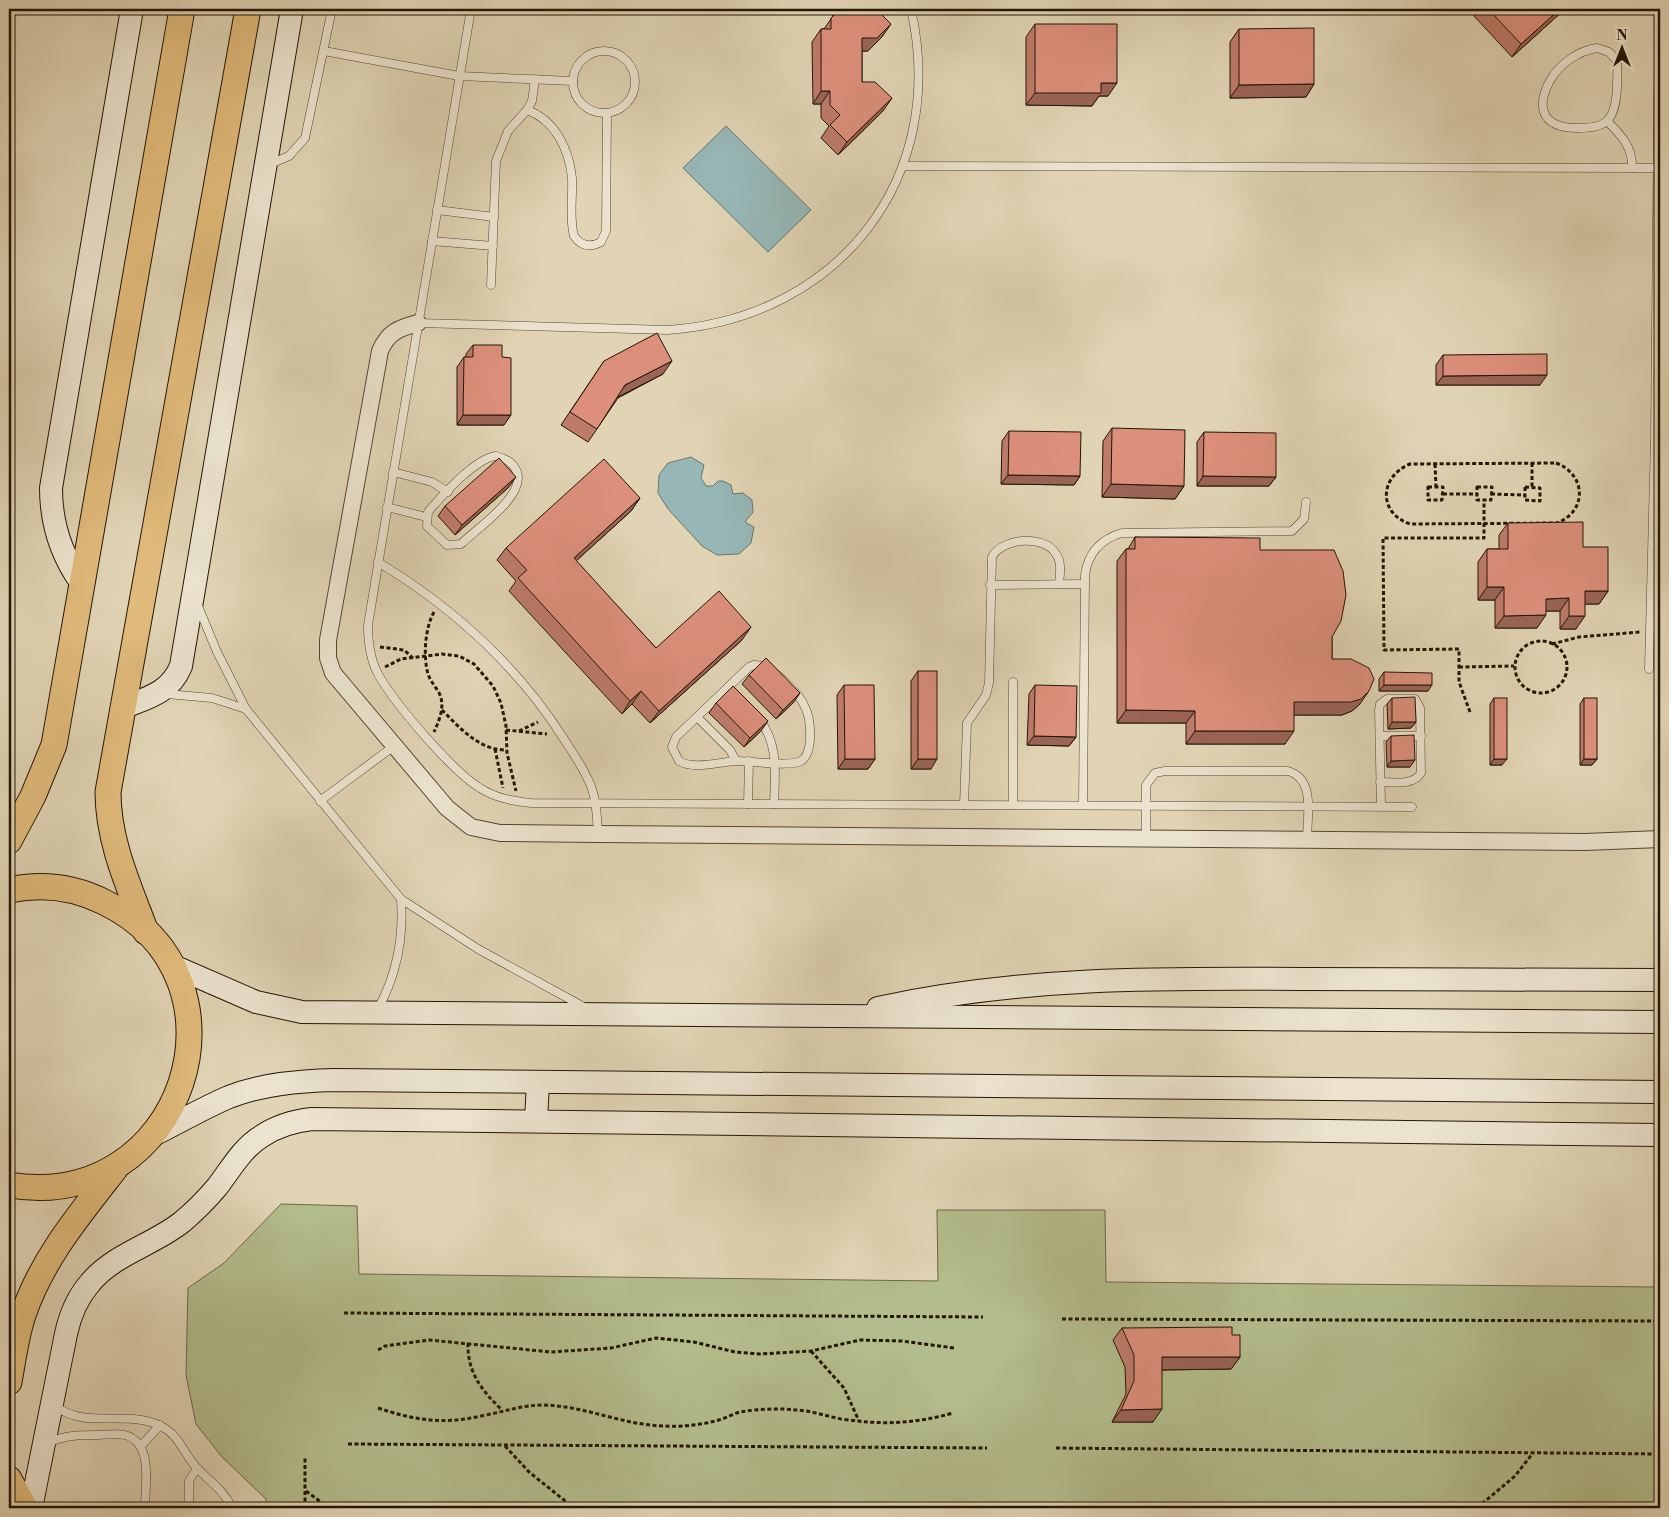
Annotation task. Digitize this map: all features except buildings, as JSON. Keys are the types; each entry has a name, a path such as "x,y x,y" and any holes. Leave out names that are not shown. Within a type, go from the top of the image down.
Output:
{"main road":[{"path":"9,841 33,796 54,745 182,9"},
{"path":"146,932 114,846 110,829 108,792 248,9"},
{"path":"9,890 48,886 71,890 93,897 126,914 146,932 171,965 179,983 187,1011 189,1040 186,1068 178,1096 153,1135 118,1165 98,1176 75,1184 51,1188 26,1188 9,1185"},
{"path":"9,1382 23,1316 38,1279 58,1244 118,1165"},
{"path":"9,1478 25,1508"}],"street":[{"path":"82,584 60,546 53,517 51,488 132,9"},
{"path":"122,708 158,694 172,682 180,666 292,9"},
{"path":"418,323 398,328 391,333 380,351 328,640 328,658 333,673 394,746 447,808 471,827 500,833 598,834 1585,842 1660,839"},
{"path":"171,965 271,1007 302,1012 1660,1022"},
{"path":"834,1017 954,994 1015,986 1129,978 1660,980"},
{"path":"153,1135 229,1097 281,1084 334,1080 1660,1092"},
{"path":"536,1121 538,1082"},
{"path":"31,1508 69,1320 74,1306 90,1282 108,1265 148,1244 182,1221 216,1187 249,1146 273,1129 312,1119 1660,1134"}],"lane":[{"path":"266,165 289,156 296,151 305,138 332,9"},
{"path":"471,9 369,614 370,646 378,673 403,708 470,782 505,799 518,802 1412,807"},
{"path":"418,323 668,330 706,326 737,319 780,302 820,277 837,262 869,227 882,208 902,166 914,129 919,99 919,52 911,9"},
{"path":"1649,670 1652,576 1659,9"},
{"path":"1597,48 1604,49 1614,56 1618,67 1616,105 1607,121 1593,128 1558,126 1547,119 1542,107 1549,83 1562,65 1581,53 1597,48"},
{"path":"324,50 460,76 573,81"},
{"path":"610,52 625,60 634,75 633,92 623,106 607,113 598,112 583,104 577,98 573,81 579,64 592,54 610,52"},
{"path":"491,285 495,171 498,150 508,131 527,110 532,100 535,79"},
{"path":"527,110 544,118 550,124 562,144 572,178 574,236 583,245 590,246 601,242 606,231 607,113"},
{"path":"1607,121 1626,141 1632,158 1632,168"},
{"path":"902,166 1657,168"},
{"path":"437,210 494,217"},
{"path":"432,241 493,246"},
{"path":"496,456 509,461 517,472 518,485 512,497 461,544 450,546 444,543 427,526 426,517 431,509 477,463 489,457 496,456"},
{"path":"393,472 432,482 448,492"},
{"path":"1083,805 1085,584 1086,567 1094,551 1114,535 1131,532 1286,533 1301,524 1306,513 1306,502"},
{"path":"387,507 426,517"},
{"path":"964,805 967,723 986,695 989,683 992,557 1000,546 1012,542 1037,542 1050,547 1059,559 1060,584"},
{"path":"378,562 438,602 498,656 550,718 586,775 596,803 598,834"},
{"path":"1652,576 1660,576"},
{"path":"990,585 1085,584"},
{"path":"193,593 217,652 246,709 402,898 494,958 599,1015"},
{"path":"1651,608 1660,608"},
{"path":"765,665 796,694 805,706 809,720 809,747 805,757 796,763 736,761 689,765 676,757 672,747 676,737 729,686 749,667 765,665"},
{"path":"1012,682 1014,805"},
{"path":"729,686 735,693"},
{"path":"158,694 212,698 246,709"},
{"path":"1380,782 1409,782 1419,776 1422,766 1419,703 1412,698 1391,698 1382,701 1379,707 1380,806"},
{"path":"754,713 772,740 775,762 774,804"},
{"path":"697,716 730,750 736,761"},
{"path":"1380,736 1421,736"},
{"path":"320,801 394,746"},
{"path":"748,804 750,761"},
{"path":"1146,838 1148,780 1160,771 1288,771 1299,776 1305,784 1307,840"},
{"path":"376,1012 396,966 402,932 402,898"},
{"path":"52,1403 77,1417 140,1420 160,1425 176,1438 197,1468 219,1487 232,1508"},
{"path":"141,1446 160,1425"},
{"path":"44,1445 66,1437 120,1434 132,1438 141,1446 145,1457 145,1508"},
{"path":"188,1508 189,1481 197,1468"}],"path":[{"path":"1532,463 1532,488"},
{"path":"1556,463 1574,475 1580,496 1576,510 1557,523 1410,524 1399,520 1389,508 1386,493 1388,485 1396,472 1410,464 1435,464 1556,463"},
{"path":"1435,464 1436,487"},
{"path":"1428,487 1436,487 1443,487 1442,500 1428,500 1428,487"},
{"path":"1477,487 1492,487 1491,500 1476,500 1476,494 1477,487"},
{"path":"1525,487 1540,488 1540,501 1525,500 1525,495 1525,487"},
{"path":"1443,494 1476,494"},
{"path":"1492,494 1525,495"},
{"path":"1470,712 1462,693 1459,666 1460,649 1384,650 1383,538 1484,538 1484,500"},
{"path":"438,602 428,627 426,657 428,672 438,692 442,709 462,731 486,747 507,750"},
{"path":"1552,644 1579,637 1650,631"},
{"path":"1538,641 1552,644 1558,648 1566,660 1566,675 1557,688 1543,693 1528,690 1518,680 1514,666 1516,658 1524,646 1538,641"},
{"path":"370,646 399,649 409,653 413,658"},
{"path":"378,673 391,662 451,654 467,659 474,664 497,695 504,714 507,750 518,802"},
{"path":"1459,666 1514,666"},
{"path":"431,741 442,709"},
{"path":"519,731 550,718"},
{"path":"506,730 562,735"},
{"path":"495,749 505,799"},
{"path":"344,1313 983,1317"},
{"path":"1062,1319 1660,1320"},
{"path":"378,1350 385,1346 429,1340 551,1352 611,1348 656,1338 694,1342 734,1352 760,1354 811,1351 860,1340 902,1341 954,1348"},
{"path":"468,1343 467,1359 474,1377 486,1394 502,1410"},
{"path":"811,1351 844,1388 859,1421"},
{"path":"378,1408 413,1419 440,1422 481,1417 502,1410 545,1405 661,1426 688,1426 719,1420 739,1412 769,1410 798,1410 875,1424 921,1422 953,1413"},
{"path":"348,1444 986,1448"},
{"path":"505,1445 529,1472 574,1508"},
{"path":"1056,1448 1660,1454"},
{"path":"1477,1508 1514,1476 1534,1453"},
{"path":"305,1456 305,1508"},
{"path":"305,1490 330,1508"}],"green space":[{"path":"281,1204 357,1206 359,1274 938,1281 937,1210 1105,1210 1106,1282 1660,1287 1660,1508 266,1508 266,1499 222,1457 196,1424 186,1375 188,1288 224,1263"}],"water":[{"path":"726,126 811,210 768,252 683,168"},
{"path":"691,457 704,465 701,478 706,486 713,486 718,481 723,481 731,485 733,494 743,493 752,500 753,512 745,522 754,527 751,543 739,554 717,555 702,546 668,509 658,493 659,475 668,463"}]}
